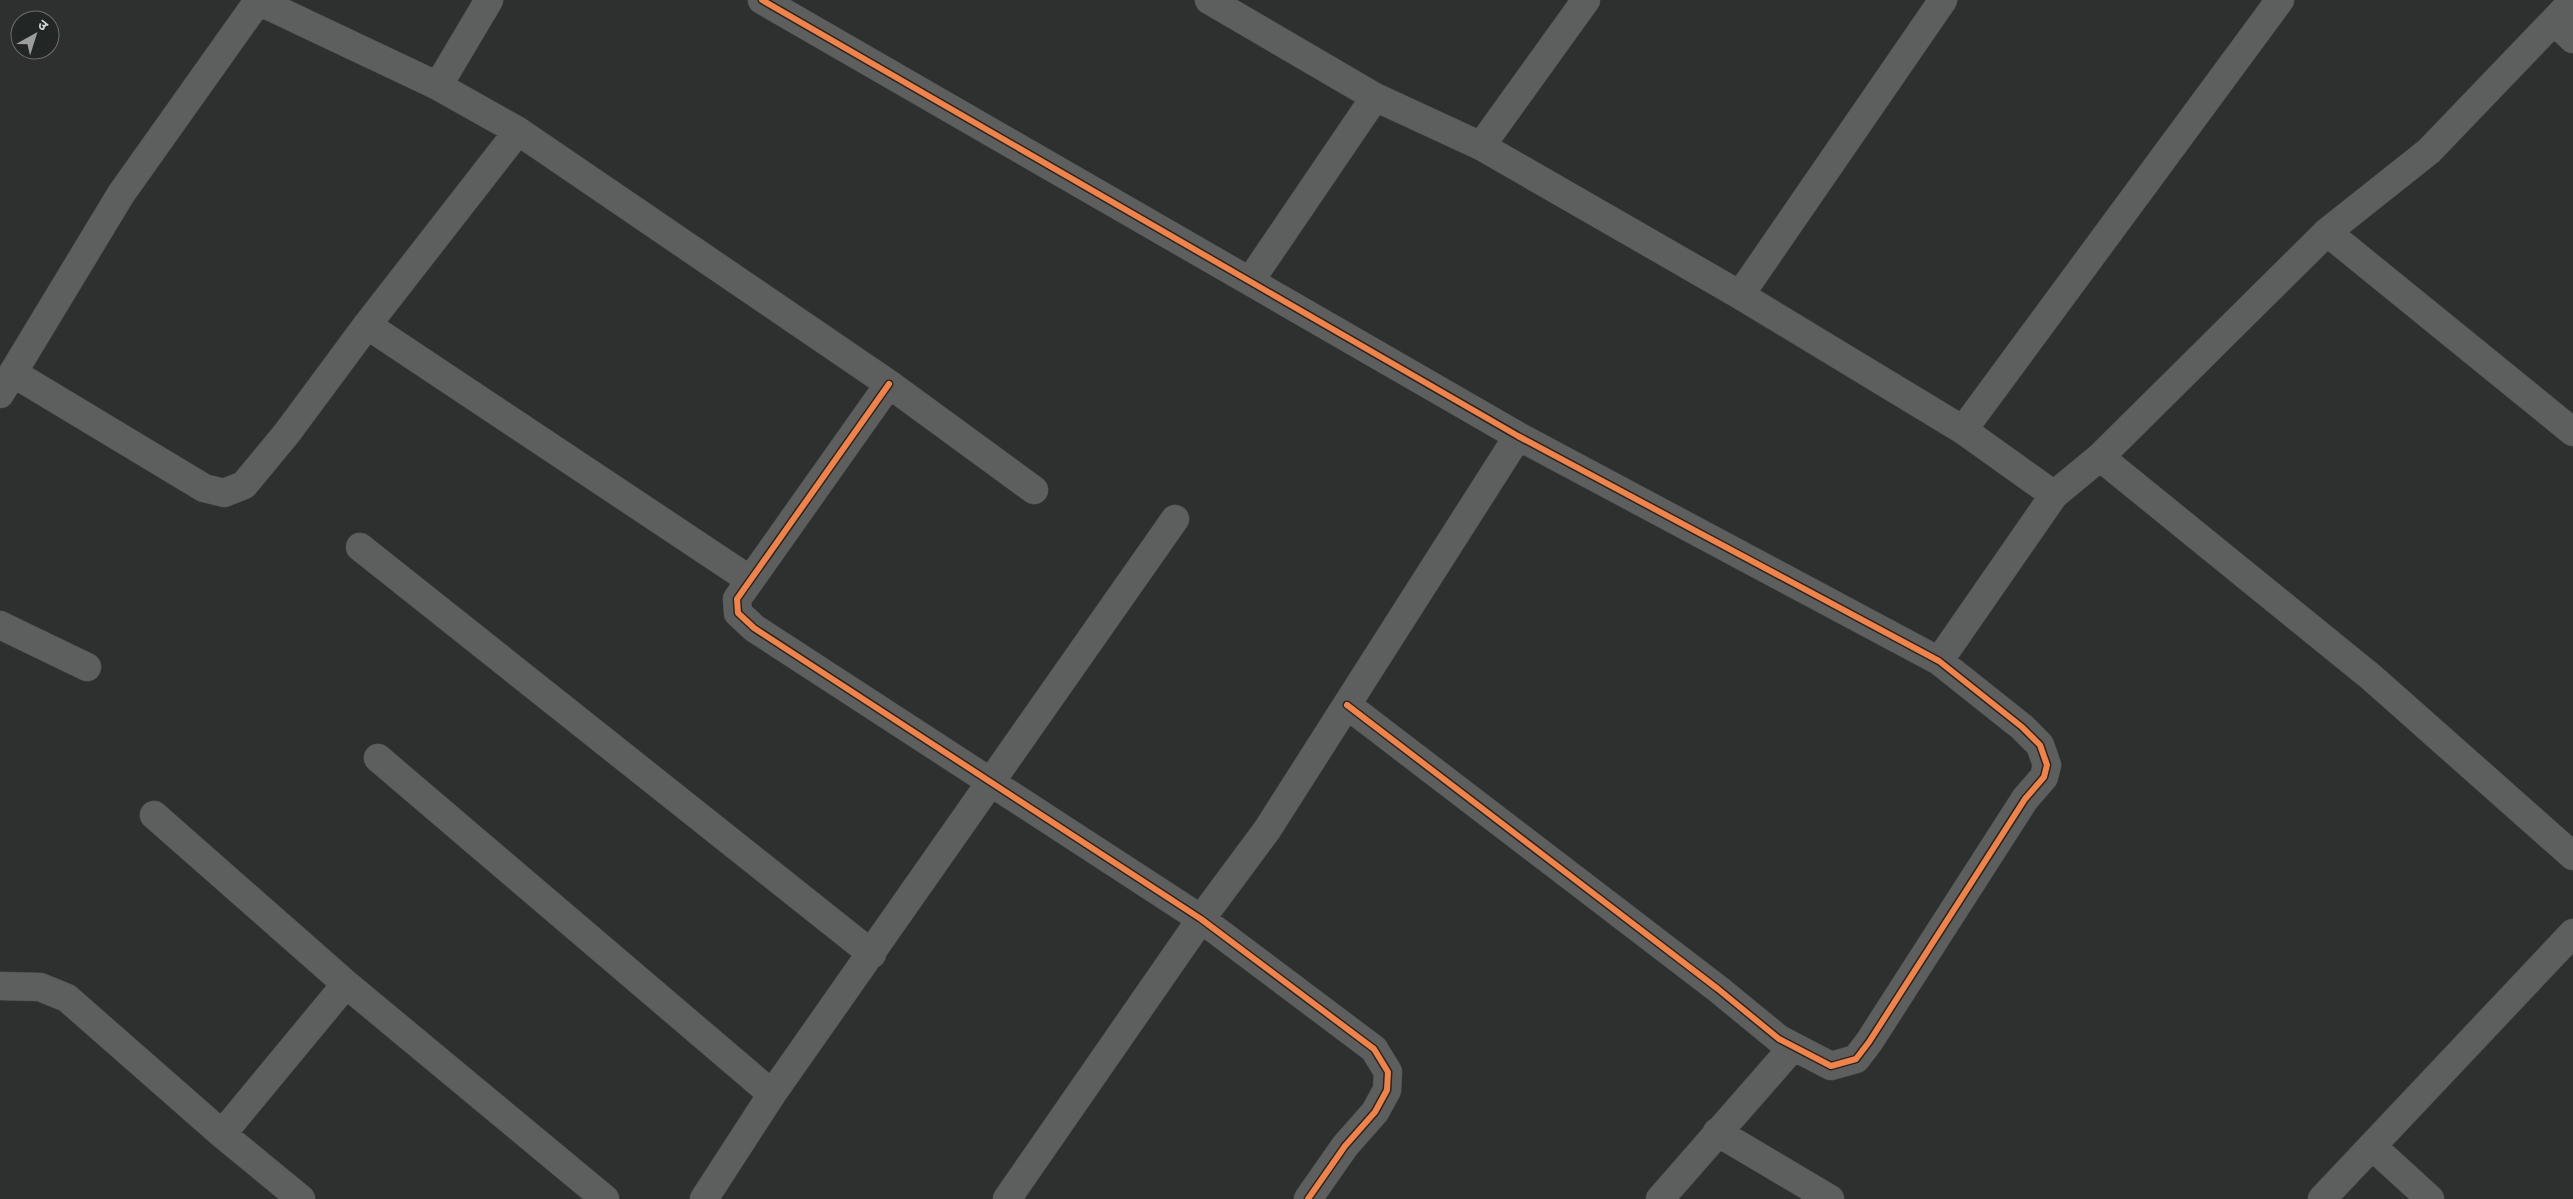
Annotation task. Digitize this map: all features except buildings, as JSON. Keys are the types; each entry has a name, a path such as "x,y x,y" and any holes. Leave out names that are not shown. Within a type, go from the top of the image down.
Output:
{"street":[{"path":"518,131 287,433 244,486 224,493 204,488 6,384 121,194 257,0 438,86 518,131 888,384 1034,490"},
{"path":"438,86 489,0"},
{"path":"762,0 1518,436 1940,660 2022,727 2040,745 2047,765 2044,777 2025,799 1869,1042 1856,1059 1831,1066 1792,1047 1347,705"},
{"path":"1209,0 1244,8 1375,97 1481,146 1740,295 1963,430 2054,495"},
{"path":"1481,146 1586,0"},
{"path":"1740,295 1943,0"},
{"path":"1963,430 2280,0"},
{"path":"1940,660 2054,495 2100,457 2328,232 2429,151 2563,30 2573,1"},
{"path":"1250,281 1375,97"},
{"path":"2328,232 2573,432"},
{"path":"367,326 750,580"},
{"path":"888,384 737,599 738,612 754,628 1201,918 1374,1049 1388,1072 1387,1090 1375,1112 1345,1146 1308,1199"},
{"path":"1007,1199 1201,918 1267,830 1518,436"},
{"path":"2100,457 2371,677 2573,856"},
{"path":"704,1199 772,1094 872,954 1175,519"},
{"path":"360,547 872,954"},
{"path":"0,625 87,667"},
{"path":"378,758 772,1094"},
{"path":"154,815 346,984 605,1199"},
{"path":"2322,1199 2573,933"},
{"path":"222,1134 346,984"},
{"path":"0,986 40,987 67,998 222,1134 301,1199"},
{"path":"1660,1199 1792,1047"},
{"path":"1717,1132 1830,1199"},
{"path":"2372,1146 2430,1199"}],"cycle path":[{"path":"762,0 1518,436 1939,661 2022,727 2040,745 2047,765 2044,777 2025,799 1869,1042 1856,1059 1831,1066 1779,1039 1718,989 1347,705"},
{"path":"889,384 737,599 738,613 754,628 1201,919 1374,1049 1388,1072 1387,1090 1375,1112 1345,1146 1308,1199"}]}
